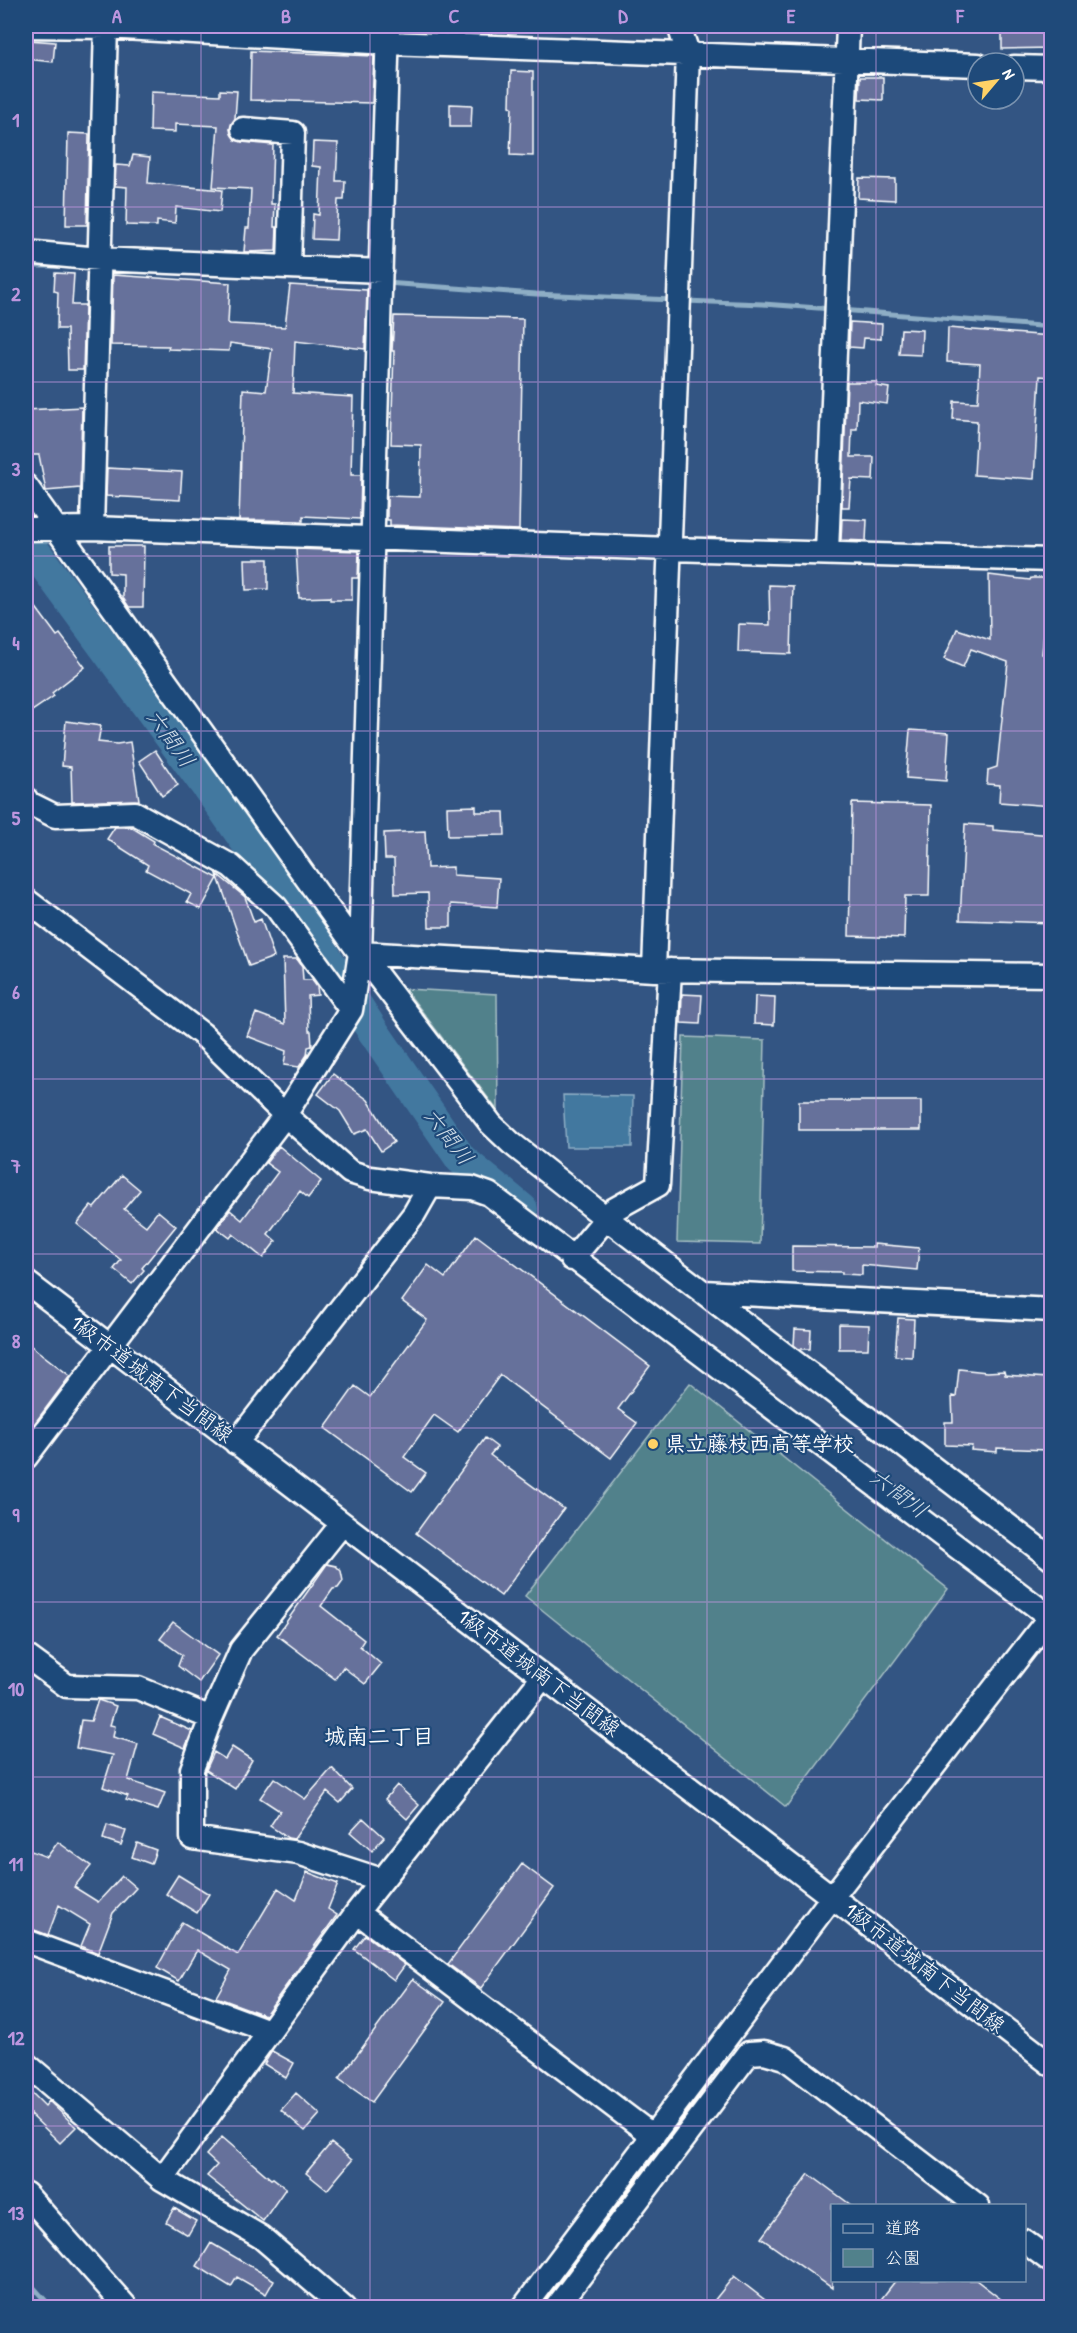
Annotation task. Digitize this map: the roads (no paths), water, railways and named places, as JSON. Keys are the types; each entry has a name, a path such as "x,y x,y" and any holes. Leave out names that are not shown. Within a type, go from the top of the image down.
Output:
{"street":[{"path":"26,26 388,34 688,53 966,65"},
{"path":"92,528 106,26"},
{"path":"572,1259 613,1210 658,1185 671,549 688,53 679,26"},
{"path":"827,552 848,26"},
{"path":"26,1457 285,1115 351,1010 360,953 388,34"},
{"path":"1026,67 1052,68"},
{"path":"243,129 293,133 290,267"},
{"path":"26,252 99,259 381,271"},
{"path":"26,486 360,953 491,1124 511,1143 606,1218 1052,1559"},
{"path":"26,528 92,528 1052,560"},
{"path":"26,799 27,802 55,816 135,813 231,866 276,907 351,1010"},
{"path":"26,900 202,1034 285,1115 350,1172 370,1178 430,1186 472,1188 489,1194 572,1259 1051,1616 833,1896 523,2307"},
{"path":"360,953 662,970 1052,975"},
{"path":"236,1443 414,1214 430,1186"},
{"name":"1級市道城南下当間線","path":"26,1282 1052,2065"},
{"path":"704,1292 1052,1310"},
{"path":"342,1524 241,1650 211,1718 192,1769 192,1838 298,1853 382,1880"},
{"path":"26,1656 67,1686 138,1688 211,1718"},
{"path":"162,2179 357,1912 543,1677"},
{"path":"357,1912 652,2136"},
{"path":"26,1941 269,2031"},
{"path":"556,2307 749,2053 764,2052 785,2058 977,2204"},
{"path":"26,2064 162,2179 261,2237 344,2307"},
{"path":"26,2194 127,2307"},
{"path":"1026,2242 1052,2262"}],"water":[{"path":"563,1095 633,1096 632,1147 566,1147"}],"waterway":[{"path":"26,266 59,266"},
{"path":"386,283 536,294 673,300"},
{"path":"685,301 832,309"},
{"path":"841,310 1052,327"},
{"name":"六間川","path":"26,540 222,807 317,943 373,1031 461,1159 522,1209"},
{"path":"26,2279 52,2308"}],"place":[{"name":"県立藤枝西高等学校","path":"653,1444"}],"district":[{"name":"城南二丁目","path":"379,1736"}]}
